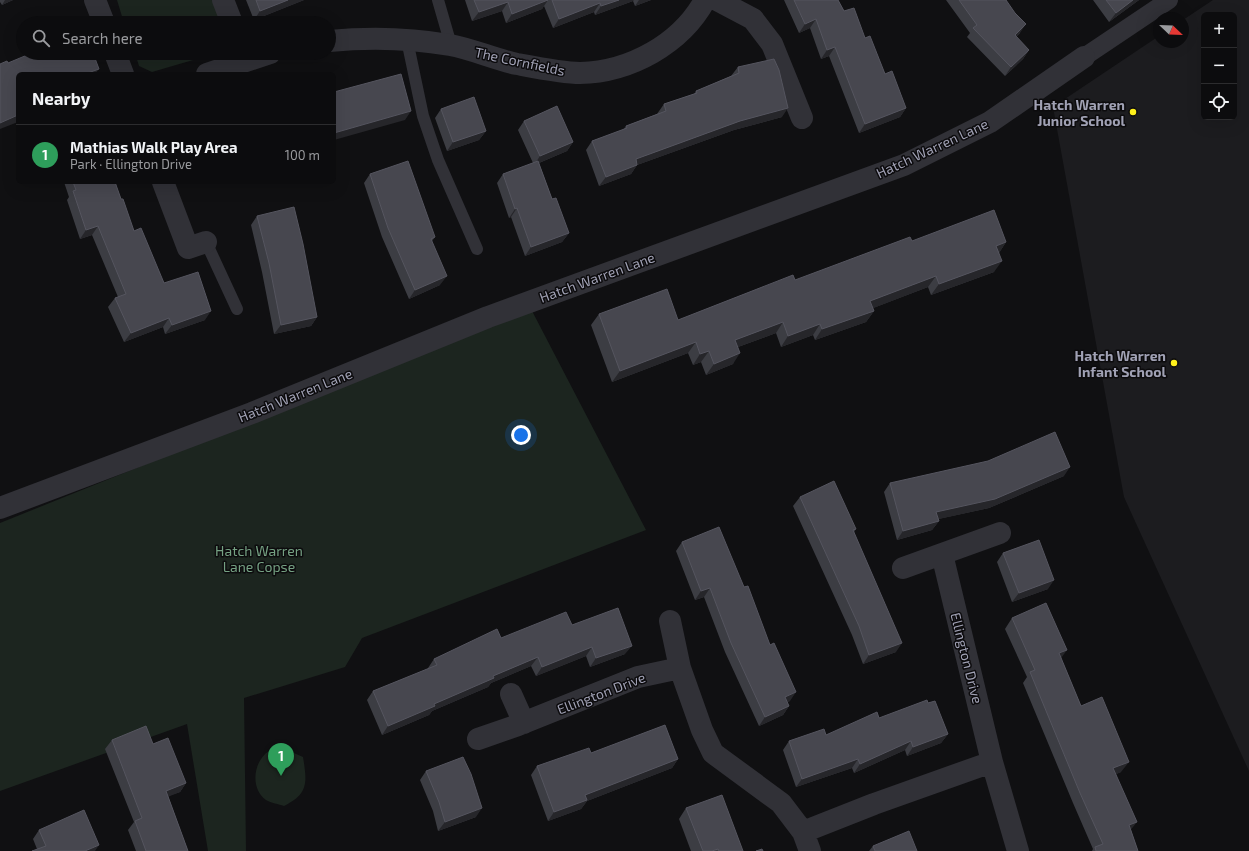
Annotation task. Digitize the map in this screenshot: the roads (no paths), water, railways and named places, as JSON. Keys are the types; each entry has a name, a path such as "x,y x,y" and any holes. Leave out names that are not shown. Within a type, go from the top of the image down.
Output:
{"street":[{"path":"95,0 101,16"},
{"path":"223,0 229,16"},
{"name":"The Cornfields","path":"336,40 356,38 406,40 451,45 517,64 578,73 610,69 644,57 673,39 698,12 705,0"},
{"path":"717,0 753,19 772,44 802,118"},
{"name":"Hatch Warren Lane","path":"0,508 252,413 488,317 904,165 990,122 1169,0"},
{"path":"118,60 122,72"},
{"path":"212,72 240,60"},
{"path":"164,184 188,248 206,242"},
{"path":"903,568 1000,534"},
{"name":"Ellington Drive","path":"942,554 992,762 1018,851"},
{"path":"670,621 680,668 702,730 714,753 781,803 806,842 874,804 992,762"},
{"name":"Ellington Drive","path":"478,739 524,723 638,677 680,668"},
{"path":"511,694 524,723"}],"lane":[{"path":"438,0 451,45"},
{"path":"406,40 424,116 436,153 476,249"},
{"path":"206,242 237,309"}],"place":[{"name":"Hatch Warren Junior School","path":"1133,112"},
{"name":"Hatch Warren Infant School","path":"1174,363"},
{"name":"Mathias Walk Play Area","path":"281,776"}],"park label":[{"name":"Hatch Warren Lane Copse","path":"259,558"}]}
